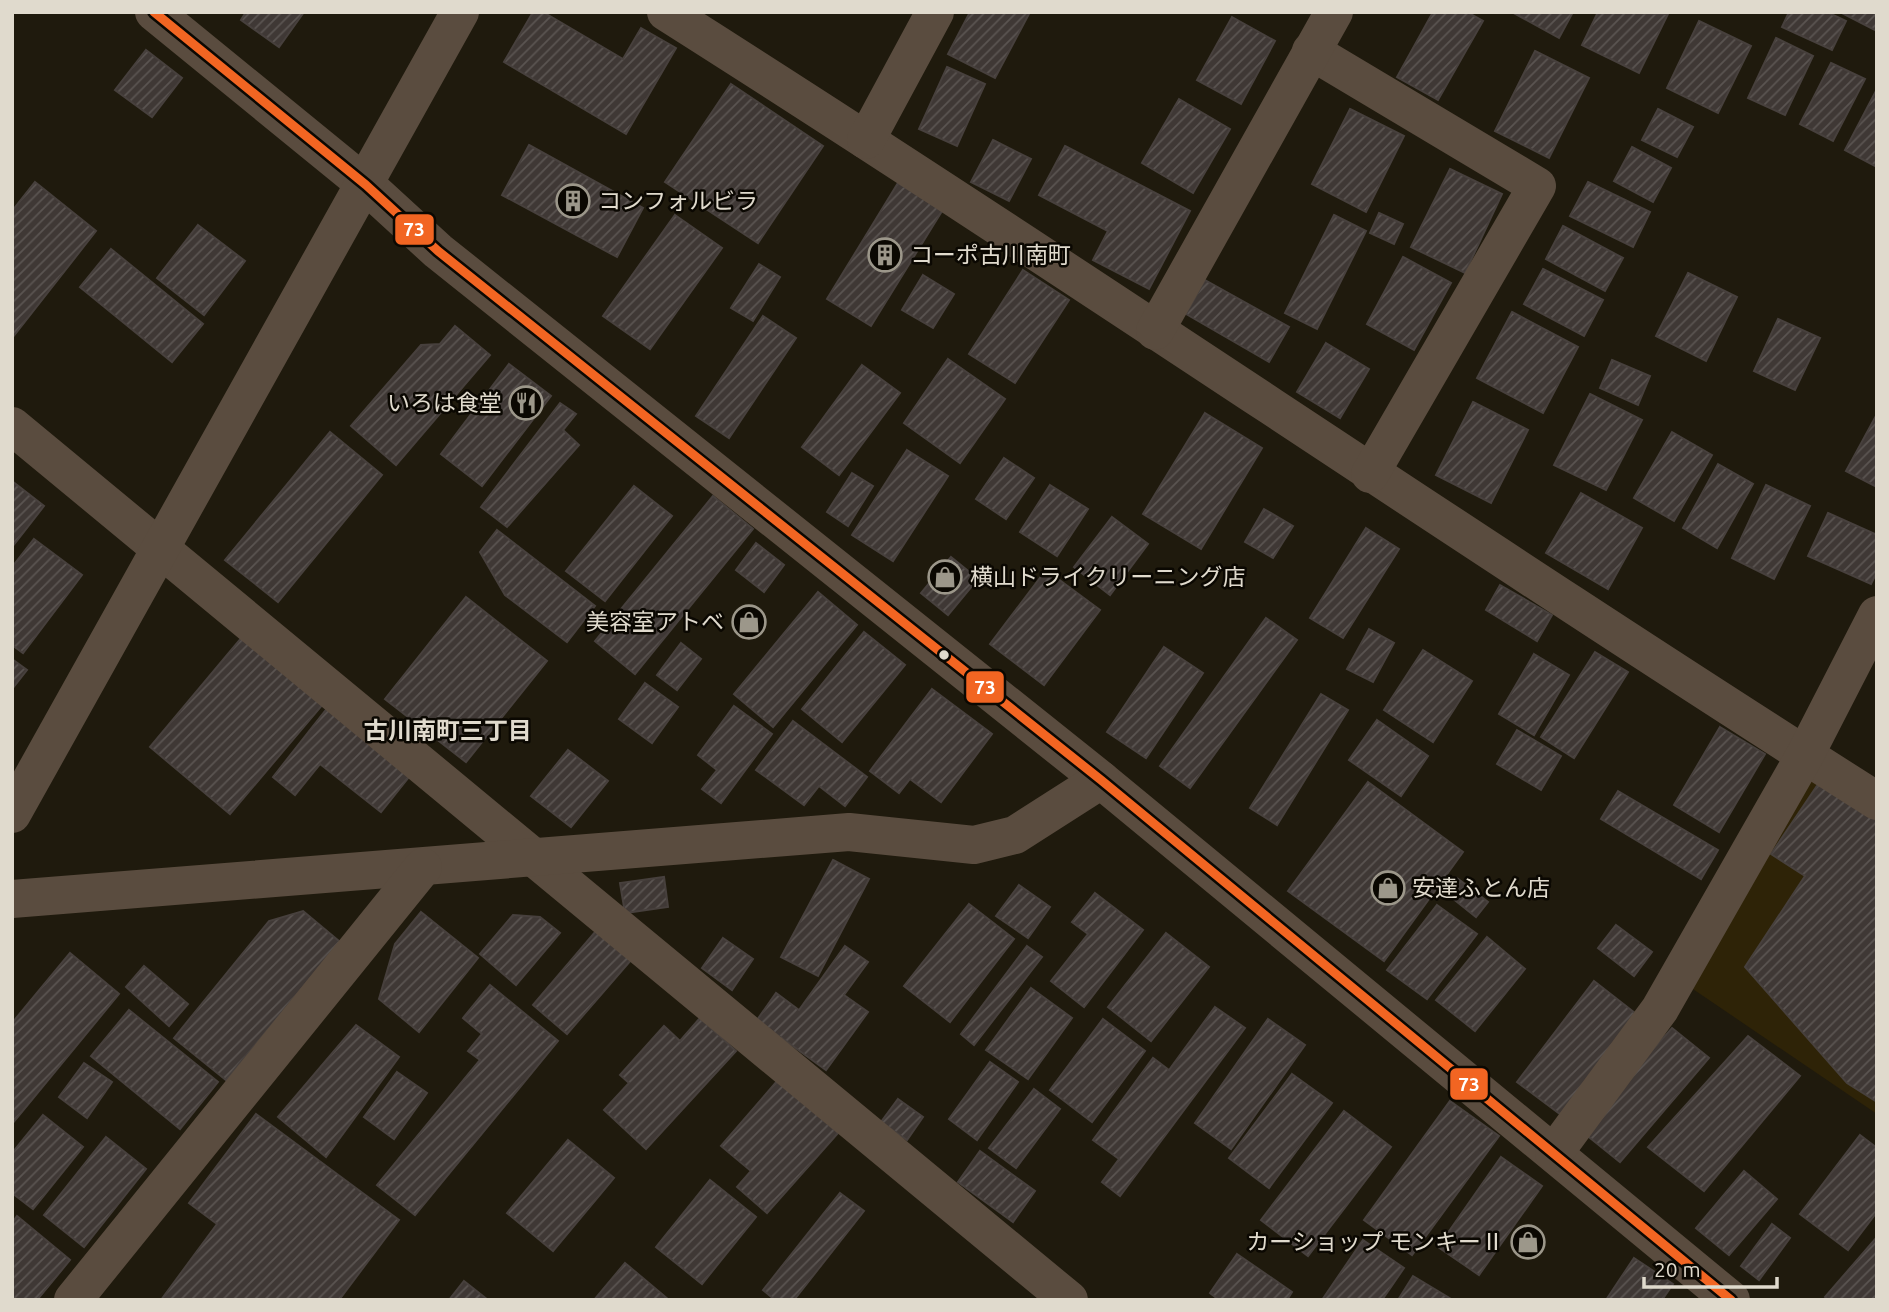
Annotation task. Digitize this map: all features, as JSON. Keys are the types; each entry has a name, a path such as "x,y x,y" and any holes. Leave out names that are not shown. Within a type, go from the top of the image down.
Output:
{"street":[{"path":"154,12 366,185 438,251 1101,780 1731,1300"},
{"path":"12,814 366,185 460,12"},
{"path":"666,12 866,140 1370,474 1877,801"},
{"path":"866,140 935,12"},
{"path":"1155,331 1334,12"},
{"path":"1311,51 1537,186 1370,474"},
{"path":"12,426 537,857 1069,1300"},
{"path":"1554,1153 1660,1009 1805,755 1874,625"},
{"path":"12,900 849,832 974,845 1015,835 1101,780"},
{"path":"72,1300 423,867"}],"shaded area":[{"path":"1805,773 1877,819 1877,1114 1684,983"}],"building":[{"path":"246,12 304,12 279,47 241,20"},
{"path":"533,12 543,12 623,59 641,28 676,48 626,134 504,62"},
{"path":"970,12 1030,12 995,78 948,54"},
{"path":"1433,12 1467,12 1483,21 1438,100 1397,77"},
{"path":"1512,12 1573,12 1559,38"},
{"path":"1598,12 1668,14 1639,73 1582,45"},
{"path":"1789,12 1827,12 1846,21 1832,50 1782,27"},
{"path":"1840,12 1877,12 1877,31"},
{"path":"1232,17 1275,41 1241,104 1197,80"},
{"path":"1699,21 1751,46 1718,113 1667,88"},
{"path":"1776,38 1813,56 1785,115 1748,98"},
{"path":"146,50 182,78 152,117 115,90"},
{"path":"1535,51 1589,78 1549,158 1495,131"},
{"path":"1831,63 1865,79 1833,141 1800,124"},
{"path":"947,67 985,84 957,146 919,129"},
{"path":"731,84 823,146 758,243 665,182"},
{"path":"1877,89 1877,167 1845,150"},
{"path":"1179,99 1230,129 1193,193 1142,163"},
{"path":"1350,109 1404,136 1366,212 1312,184"},
{"path":"1658,109 1693,127 1677,157 1642,140"},
{"path":"993,140 1031,159 1009,201 971,182"},
{"name":"コンフォルビラ","path":"529,145 643,208 617,257 502,195"},
{"path":"1065,146 1190,211 1149,289 1093,260 1108,231 1039,195"},
{"path":"1632,147 1671,168 1653,202 1614,181"},
{"path":"1450,169 1502,194 1465,273 1411,247"},
{"path":"35,182 96,231 12,338 12,211"},
{"path":"1588,182 1650,212 1633,247 1570,216"},
{"name":"コーポ古川南町","path":"898,183 942,211 871,326 827,299"},
{"path":"1379,213 1403,224 1394,244 1370,233"},
{"path":"675,215 722,248 650,349 603,316"},
{"path":"1334,215 1366,231 1317,329 1285,313"},
{"path":"198,225 245,261 204,315 157,278"},
{"path":"1563,226 1623,258 1605,291 1546,259"},
{"path":"111,249 203,324 172,362 80,287"},
{"path":"1403,257 1451,283 1414,350 1367,324"},
{"path":"759,264 780,277 753,321 731,308"},
{"path":"1543,269 1603,300 1584,336 1524,304"},
{"path":"1023,270 1069,300 1015,383 969,354"},
{"path":"1688,273 1737,297 1706,361 1656,336"},
{"path":"923,275 954,294 933,328 902,310"},
{"path":"1205,280 1289,327 1269,362 1186,314"},
{"path":"1512,312 1578,347 1543,413 1477,378"},
{"path":"763,316 796,338 729,438 696,416"},
{"path":"1778,319 1820,338 1795,390 1754,371"},
{"path":"455,326 490,355 396,465 351,426 421,345 440,344"},
{"path":"1326,343 1369,369 1340,418 1297,392"},
{"path":"948,359 1005,399 960,463 904,423"},
{"path":"1612,360 1650,376 1638,405 1600,388"},
{"path":"509,364 551,396 482,486 441,454"},
{"path":"862,365 900,393 839,475 802,447"},
{"path":"1590,394 1642,420 1606,490 1554,465"},
{"path":"1473,402 1528,430 1491,503 1436,475"},
{"path":"560,403 576,414 563,430 579,445 507,527 481,507"},
{"path":"1205,413 1262,448 1201,549 1143,514"},
{"path":"1877,414 1877,487 1846,471"},
{"path":"330,432 382,475 278,602 225,560"},
{"path":"1672,432 1712,455 1674,521 1634,498"},
{"path":"907,450 948,476 893,561 852,535"},
{"path":"1004,458 1034,478 1006,519 976,499"},
{"path":"1718,464 1753,484 1717,548 1683,528"},
{"path":"852,473 873,486 848,526 827,512"},
{"path":"12,481 44,506 12,547"},
{"path":"1050,485 1088,509 1057,556 1020,532"},
{"path":"1766,485 1810,506 1774,579 1732,558"},
{"path":"634,486 672,516 605,601 566,571"},
{"path":"1581,493 1642,528 1608,589 1546,553"},
{"path":"713,496 753,529 635,674 595,641"},
{"path":"1264,509 1293,526 1273,558 1245,542"},
{"path":"1828,513 1877,535 1877,572 1871,584 1808,556"},
{"path":"1112,517 1148,544 1110,595 1074,567"},
{"path":"1366,528 1399,549 1343,638 1310,618"},
{"path":"497,530 595,606 567,642 505,595 480,552"},
{"path":"34,539 82,575 23,653 12,645 12,567"},
{"path":"756,543 784,565 764,592 736,570"},
{"path":"951,557 978,579 948,615 921,593"},
{"path":"1046,570 1100,610 1044,685 990,644"},
{"path":"1500,585 1552,615 1537,641 1486,610"},
{"path":"818,592 857,625 773,727 734,694"},
{"path":"466,597 547,661 466,762 385,699"},
{"path":"1266,618 1297,640 1190,788 1160,766"},
{"path":"1369,629 1394,643 1373,682 1347,669"},
{"path":"864,632 905,665 842,742 802,709"},
{"path":"243,636 324,703 230,814 150,747"},
{"path":"681,643 701,659 677,690 657,675"},
{"path":"1164,647 1203,673 1146,758 1107,732"},
{"path":"1423,650 1472,681 1433,742 1384,710"},
{"path":"1595,652 1628,672 1574,758 1541,737"},
{"path":"1534,654 1569,675 1534,735 1499,714"},
{"path":"12,659 27,670 12,689"},
{"path":"645,683 678,707 652,743 619,719"},
{"path":"932,689 992,734 941,802 910,779 899,793 870,771"},
{"path":"1321,694 1348,710 1277,825 1250,808"},
{"path":"329,706 413,772 381,812 320,764 295,795 273,777"},
{"path":"734,706 772,734 721,803 702,789 717,770 698,755"},
{"path":"1377,720 1428,756 1401,796 1349,760"},
{"path":"793,721 867,777 845,806 819,786 804,805 756,770"},
{"path":"1720,727 1765,754 1719,832 1674,805"},
{"path":"1517,730 1561,756 1541,790 1497,764"},
{"path":"568,750 608,781 571,827 531,796"},
{"path":"1823,777 1877,814 1877,1102 1847,1083 1745,967 1805,876 1771,854"},
{"path":"1368,782 1463,852 1384,961 1288,891"},
{"path":"1618,791 1718,850 1701,879 1601,819"},
{"path":"833,860 869,879 818,976 781,957"},
{"path":"664,877 668,907 625,913 620,883"},
{"path":"1457,878 1488,902 1476,917 1446,893"},
{"path":"1019,885 1050,907 1028,938 996,916"},
{"path":"1095,893 1143,930 1084,1007 1051,981 1088,934 1072,922"},
{"path":"969,904 1014,939 950,1022 904,986"},
{"path":"1437,905 1477,934 1427,999 1387,970"},
{"path":"303,911 340,942 226,1080 174,1038 269,921"},
{"path":"421,912 478,958 419,1032 379,999 395,944"},
{"path":"513,915 540,917 560,933 516,985 480,954"},
{"path":"1616,925 1652,952 1634,976 1598,948"},
{"path":"596,931 631,960 567,1034 533,1005"},
{"path":"1166,933 1209,967 1151,1041 1108,1007"},
{"path":"1487,937 1525,969 1475,1031 1436,1000"},
{"path":"723,938 753,959 732,990 702,968"},
{"path":"845,946 868,962 844,995 868,1012 826,1070 757,1020 776,993 799,1010"},
{"path":"1027,946 1042,957 974,1045 961,1034"},
{"path":"70,953 119,994 12,1124 12,1023"},
{"path":"144,966 188,1004 169,1026 126,987"},
{"path":"1594,981 1640,1017 1564,1117 1517,1082"},
{"path":"490,985 558,1041 415,1215 377,1185 480,1060 468,1051 482,1034 463,1018"},
{"path":"1031,988 1072,1018 1028,1079 986,1050"},
{"path":"1215,1007 1245,1028 1120,1196 1102,1182 1119,1159 1093,1140 1153,1058 1169,1070"},
{"path":"129,1010 218,1082 180,1129 91,1056"},
{"path":"700,1018 736,1051 646,1149 604,1110 629,1083 620,1075 664,1026 680,1041"},
{"path":"1103,1019 1145,1051 1092,1122 1050,1090"},
{"path":"1268,1019 1305,1045 1231,1149 1195,1123"},
{"path":"356,1025 399,1057 326,1157 278,1117"},
{"path":"1672,1028 1709,1058 1620,1162 1580,1130"},
{"path":"1748,1036 1800,1076 1704,1191 1648,1147"},
{"path":"990,1062 1018,1082 977,1140 949,1119"},
{"path":"84,1063 112,1082 87,1118 59,1097"},
{"path":"397,1072 427,1093 394,1139 364,1117"},
{"path":"1292,1074 1332,1103 1269,1188 1229,1158"},
{"path":"778,1080 838,1133 767,1213 737,1187 751,1171 721,1146"},
{"path":"1034,1089 1060,1109 1016,1168 989,1148"},
{"path":"898,1099 923,1117 907,1140 881,1122"},
{"path":"1450,1101 1499,1136 1412,1255 1364,1220"},
{"path":"1344,1111 1391,1147 1308,1256 1261,1220"},
{"path":"256,1114 399,1220 339,1300 161,1300 217,1224 189,1203"},
{"path":"43,1115 83,1147 33,1209 12,1193 12,1153"},
{"path":"1860,1135 1877,1148 1877,1212 1848,1250 1800,1214"},
{"path":"106,1137 146,1169 84,1247 44,1215"},
{"path":"568,1140 614,1178 553,1251 507,1213"},
{"path":"980,1151 1035,1191 1013,1222 958,1182"},
{"path":"1501,1157 1542,1186 1479,1275 1438,1247"},
{"path":"1744,1171 1777,1199 1729,1255 1696,1228"},
{"path":"710,1180 756,1217 702,1284 656,1247"},
{"path":"840,1193 864,1211 794,1300 775,1300 763,1290"},
{"path":"17,1216 70,1260 37,1300 12,1300 12,1223"},
{"path":"1772,1224 1790,1238 1759,1280 1741,1266"},
{"path":"1877,1237 1877,1300 1828,1300 1825,1297"},
{"path":"1363,1240 1404,1268 1382,1300 1322,1300"},
{"path":"1237,1254 1292,1292 1287,1300 1219,1300 1210,1293"},
{"path":"1634,1258 1673,1284 1662,1300 1606,1300"},
{"path":"625,1263 669,1300 594,1300"},
{"path":"1413,1276 1451,1299 1398,1300"},
{"path":"464,1281 488,1300 449,1300"}],"transit line":[{"name":"73","path":"154,12 366,185 438,251 1101,780 1731,1300"}],"place":[{"name":"コンフォルビラ","path":"573,201"},
{"name":"コーポ古川南町","path":"885,255"},
{"name":"いろは食堂","path":"526,403"},
{"name":"横山ドライクリーニング店","path":"945,577"},
{"name":"美容室アトベ","path":"749,622"},
{"name":"安達ふとん店","path":"1388,888"},
{"name":"カーショップ モンキーⅡ","path":"1528,1242"}],"district":[{"name":"古川南町三丁目","path":"448,731"}]}
